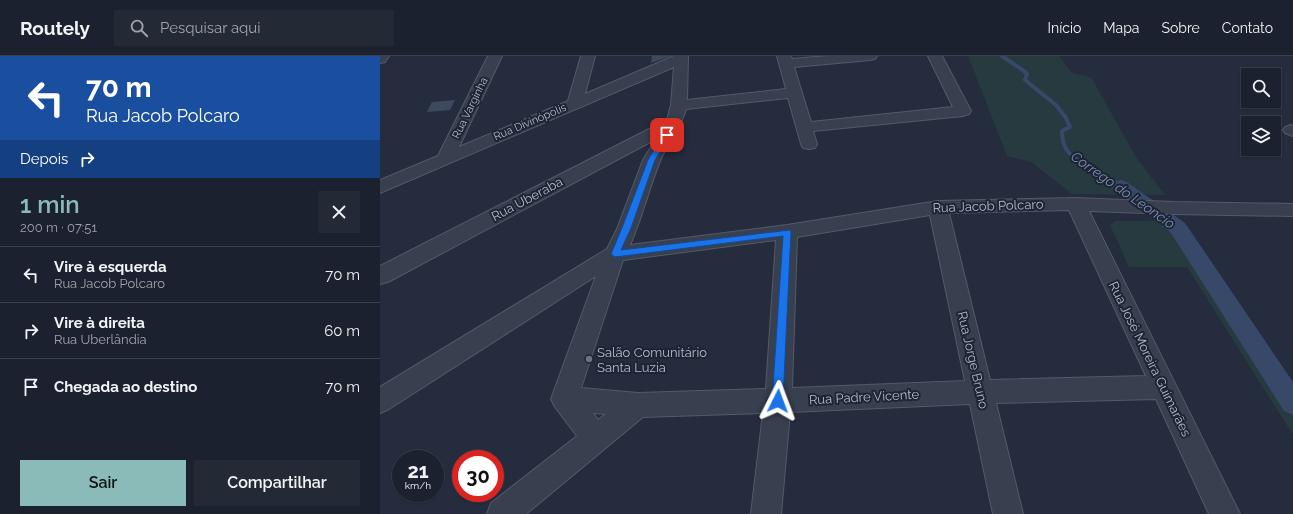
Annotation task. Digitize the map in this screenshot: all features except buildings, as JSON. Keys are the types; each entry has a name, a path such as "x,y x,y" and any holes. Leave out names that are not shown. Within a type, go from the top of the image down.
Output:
{"street":[{"name":"Rua Varginha","path":"445,159 496,56"},
{"path":"575,103 588,56"},
{"path":"809,144 786,60 870,56"},
{"path":"804,127 963,111 935,56"},
{"path":"596,438 564,399 615,254 652,160 677,114 681,58"},
{"name":"Rua Divinópolis","path":"380,187 681,58"},
{"path":"677,114 795,93"},
{"name":"Rua Uberaba","path":"380,276 626,147 677,114"},
{"path":"626,147 636,145 644,147 651,152 652,160"},
{"name":"Rua Jacob Polcaro","path":"615,254 787,232 938,206 1076,204 1174,208 1293,210"},
{"name":"Rua José Moreira Guimarães","path":"1076,204 1225,514"},
{"name":"Rua Jorge Bruno","path":"938,206 1008,514"},
{"path":"766,514 778,401 787,232"},
{"path":"380,401 615,254"},
{"name":"Rua Padre Vicente","path":"564,399 638,405 778,401 981,392 1164,388"},
{"path":"502,514 638,405"}],"green space":[{"path":"968,56 1059,56 1072,73 1091,77 1136,157 1165,195 1072,194 1031,162 1007,156"},
{"path":"1115,221 1183,221 1293,383 1293,435 1187,267 1129,267 1110,225"}],"waterway":[{"name":"Corrego do Leoncio","path":"1002,56 1024,71 1027,74 1025,80 1056,105 1066,118 1070,127 1062,131 1065,146 1068,151 1077,160 1096,171"},
{"name":"Corrego do Leoncio","path":"1094,170 1121,186"},
{"name":"Corrego do Leoncio","path":"1121,186 1178,228 1293,403"}],"place":[{"name":"Salão Comunitário Santa Luzia","path":"589,359"}],"route":[{"path":"667,135 652,160 615,254 787,232 778,401"}]}
